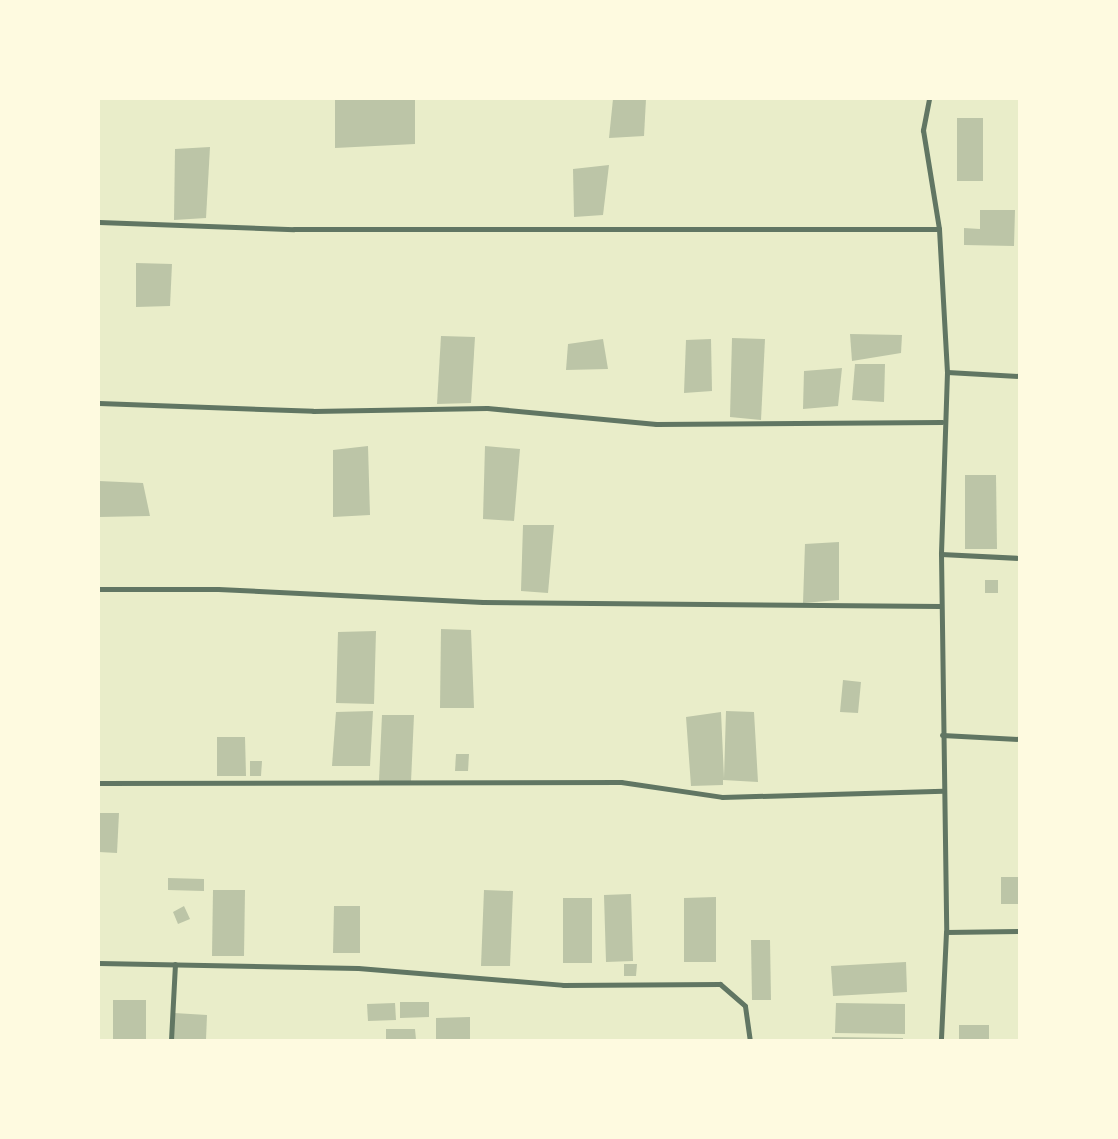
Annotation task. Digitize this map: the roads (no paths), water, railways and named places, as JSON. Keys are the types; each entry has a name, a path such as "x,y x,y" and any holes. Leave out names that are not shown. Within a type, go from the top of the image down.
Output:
{"street":[{"path":"929,99 923,130 940,229 947,372 942,422 940,606 946,932 941,1040"},
{"path":"99,222 294,229 940,229"},
{"path":"947,372 1019,376"},
{"path":"99,404 313,411 487,408 656,424 942,422"},
{"path":"941,554 1019,558"},
{"path":"99,589 218,589 483,602 940,606"},
{"path":"942,735 1019,739"},
{"path":"99,783 621,782 722,797 943,791"},
{"path":"946,932 1019,931"},
{"path":"99,963 358,968 563,985 720,984 745,1006 750,1040"},
{"path":"171,1040 174,964"}]}
